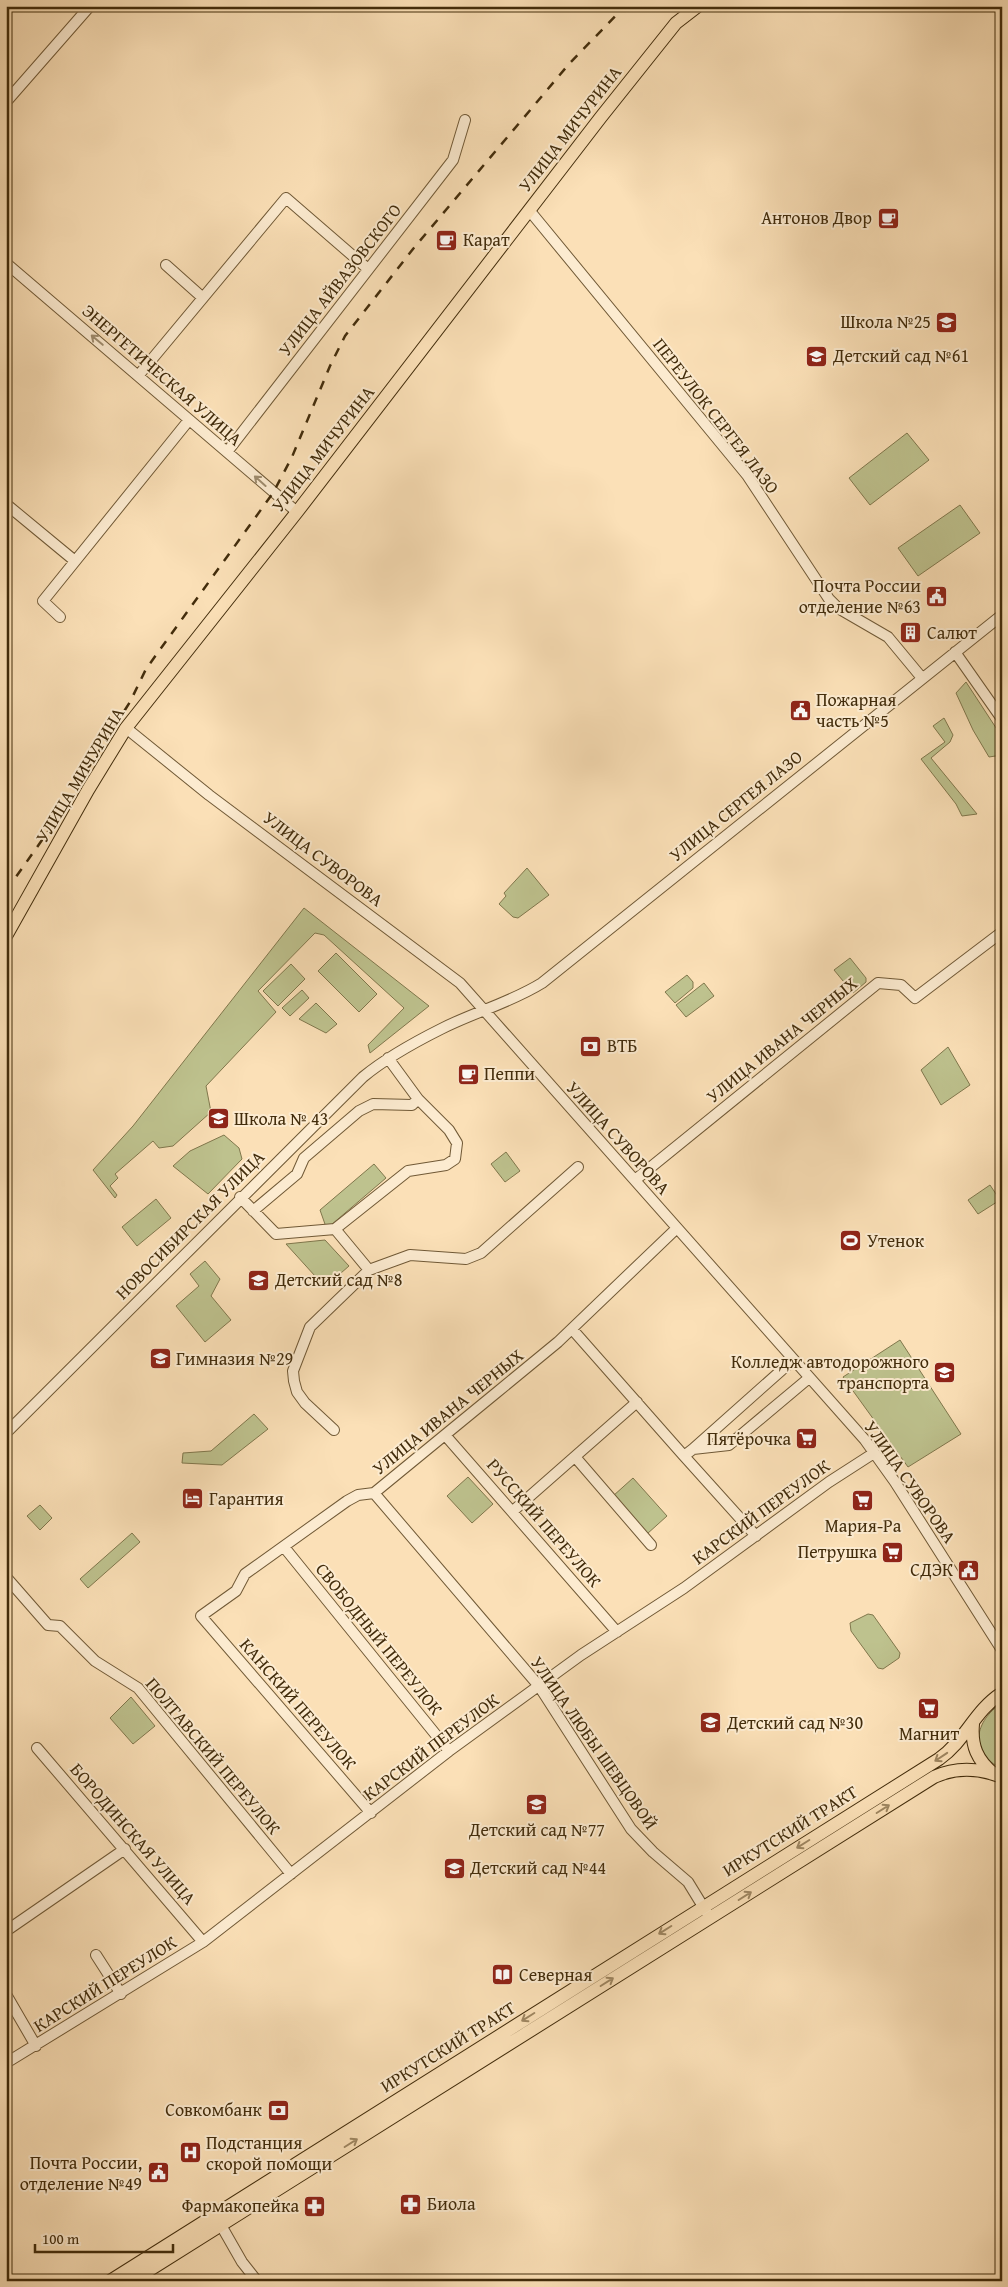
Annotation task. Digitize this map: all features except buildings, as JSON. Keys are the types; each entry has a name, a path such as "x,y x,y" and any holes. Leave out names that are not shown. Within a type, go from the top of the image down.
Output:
{"main road":[{"name":"УЛИЦА МИЧУРИНА","path":"6,936 88,790 126,728 297,512 529,210 676,23 698,6"},
{"name":"ИРКУТСКИЙ ТРАКТ","path":"132,2281 218,2219 703,1906 943,1756 959,1742 982,1708 1002,1693"},
{"name":"ИРКУТСКИЙ ТРАКТ","path":"973,1722 971,1738 975,1752 982,1764 998,1776"},
{"name":"ИРКУТСКИЙ ТРАКТ","path":"110,2281 218,2219 710,1918 934,1777 948,1770 965,1769 998,1776"}],"street":[{"path":"6,102 90,6"},
{"path":"676,23 688,6"},
{"name":"УЛИЦА АЙВАЗОВСКОГО","path":"227,452 453,160 465,120"},
{"path":"138,376 286,198 368,269"},
{"name":"ПЕРЕУЛОК СЕРГЕЯ ЛАЗО","path":"529,210 747,475 829,599 838,608 888,637 922,678"},
{"name":"ЭНЕРГЕТИЧЕСКАЯ УЛИЦА","path":"6,263 297,512"},
{"path":"166,265 203,298"},
{"path":"60,617 43,601 189,420"},
{"path":"6,504 75,561"},
{"name":"УЛИЦА СЕРГЕЯ ЛАЗО","path":"485,1012 542,983 1002,615"},
{"path":"955,652 1002,719"},
{"name":"УЛИЦА СУВОРОВА","path":"126,728 209,795 460,983 678,1228 874,1453 895,1482 1002,1650"},
{"name":"УЛИЦА ИВАНА ЧЕРНЫХ","path":"635,1180 878,983 902,984 915,998 1002,932"},
{"name":"НОВОСИБИРСКАЯ УЛИЦА","path":"6,1433 240,1197 363,1077 388,1058 442,1028 485,1012"},
{"path":"240,1197 276,1234 335,1229 408,1171 446,1164 455,1159 457,1143 448,1130 418,1099 388,1058"},
{"path":"253,1211 297,1174 304,1158 359,1111 373,1104 412,1105 418,1099"},
{"path":"334,1430 297,1392 294,1371 310,1327 369,1270 410,1255 466,1259 481,1254 578,1167"},
{"name":"УЛИЦА ИВАНА ЧЕРНЫХ","path":"202,1616 236,1591 245,1574 269,1555 284,1547 347,1501 358,1495 374,1493 445,1436 572,1329 678,1228"},
{"path":"335,1229 369,1270"},
{"path":"572,1329 756,1536"},
{"path":"684,1456 793,1360"},
{"path":"693,1449 729,1445 808,1378"},
{"path":"513,1511 576,1458 637,1402"},
{"name":"РУССКИЙ ПЕРЕУЛОК","path":"445,1436 513,1511 617,1632"},
{"name":"КАРСКИЙ ПЕРЕУЛОК","path":"6,2063 203,1942 449,1751 585,1652 684,1588 874,1453"},
{"path":"576,1458 651,1545"},
{"name":"УЛИЦА ЛЮБЫ ШЕВЦОВОЙ","path":"374,1493 539,1686 631,1830 688,1882 710,1918"},
{"name":"СВОБОДНЫЙ ПЕРЕУЛОК","path":"284,1547 449,1751"},
{"name":"ПОЛТАВСКИЙ ПЕРЕУЛОК","path":"6,1577 48,1625 60,1626 95,1661 138,1688 290,1874"},
{"name":"КАНСКИЙ ПЕРЕУЛОК","path":"202,1616 371,1813"},
{"name":"БОРОДИНСКАЯ УЛИЦА","path":"37,1748 203,1942"},
{"path":"6,1931 125,1849"},
{"path":"96,1955 120,1994"},
{"path":"7,1996 36,2046"},
{"path":"218,2219 242,2262 257,2281"}],"green space":[{"path":"907,433 929,460 870,505 849,478"},
{"path":"960,505 980,533 918,576 898,548"},
{"path":"966,682 1002,737 1002,755 989,757 973,730 956,693"},
{"path":"944,718 953,735 950,742 931,758 977,814 962,816 956,804 921,759 945,742 933,726"},
{"path":"527,868 549,895 518,918 513,917 499,904 506,896 504,893"},
{"path":"304,908 429,1006 370,1053 368,1045 404,1008 324,935 315,933 258,991 276,1012 206,1086 211,1112 173,1146 159,1148 153,1141 115,1174 118,1178 110,1186 117,1195 115,1198 93,1170 133,1126"},
{"path":"336,953 377,994 359,1012 318,971"},
{"path":"850,958 866,978 866,982 853,993 834,970"},
{"path":"291,964 305,979 278,1006 263,991"},
{"path":"687,975 693,982 693,988 675,1003 665,992"},
{"path":"704,983 714,996 686,1017 676,1005"},
{"path":"302,990 309,998 290,1016 282,1008"},
{"path":"316,1003 337,1024 326,1033 299,1019"},
{"path":"948,1047 970,1085 941,1105 921,1070"},
{"path":"224,1135 239,1148 242,1159 208,1194 173,1166 190,1151"},
{"path":"506,1152 520,1171 505,1182 491,1164"},
{"path":"374,1164 386,1178 331,1225 326,1227 320,1210"},
{"path":"990,1185 1000,1200 978,1214 968,1200"},
{"path":"156,1199 171,1218 137,1246 122,1227"},
{"path":"325,1240 349,1266 325,1287 286,1244"},
{"path":"205,1261 220,1279 211,1296 231,1320 205,1342 176,1306 199,1286 190,1274"},
{"path":"900,1340 961,1434 908,1467 843,1377"},
{"path":"254,1414 268,1429 222,1465 182,1463 183,1453 211,1451"},
{"path":"468,1477 493,1504 472,1523 447,1496"},
{"path":"633,1478 667,1516 647,1534 613,1496"},
{"path":"40,1505 52,1518 40,1530 27,1516"},
{"path":"132,1533 140,1542 88,1588 80,1579"},
{"path":"868,1614 873,1615 900,1653 899,1658 883,1669 878,1668 851,1631 850,1623"},
{"path":"131,1697 155,1726 133,1744 110,1718"},
{"path":"1002,1703 1002,1768 991,1762 983,1754 979,1737 981,1727 986,1718"}],"railway":[{"path":"6,891 47,833 130,702 146,669 273,493 292,457 330,366 345,336 413,249 569,64 625,6"}],"place":[{"name":"Антонов Двор","path":"888,218"},
{"name":"Карат","path":"447,240"},
{"name":"Школа №25","path":"947,322"},
{"name":"Детский сад №61","path":"817,356"},
{"name":"Почта России отделение №63","path":"937,596"},
{"name":"Салют","path":"911,633"},
{"name":"Пожарная часть №5","path":"800,710"},
{"name":"ВТБ","path":"591,1046"},
{"name":"Пеппи","path":"468,1074"},
{"name":"Школа № 43","path":"218,1119"},
{"name":"Утенок","path":"851,1241"},
{"name":"Детский сад №8","path":"259,1280"},
{"name":"Гимназия №29","path":"160,1359"},
{"name":"Колледж автодорожного транспорта","path":"945,1372"},
{"name":"Пятёрочка","path":"807,1439"},
{"name":"Гарантия","path":"193,1499"},
{"name":"Мария-Ра","path":"863,1501"},
{"name":"Петрушка","path":"893,1552"},
{"name":"СДЭК","path":"969,1570"},
{"name":"Магнит","path":"929,1709"},
{"name":"Детский сад №30","path":"711,1723"},
{"name":"Детский сад №77","path":"537,1805"},
{"name":"Детский сад №44","path":"454,1868"},
{"name":"Северная","path":"503,1975"},
{"name":"Совкомбанк","path":"278,2110"},
{"name":"Подстанция скорой помощи","path":"190,2153"},
{"name":"Почта России, отделение №49","path":"158,2173"},
{"name":"Биола","path":"411,2204"},
{"name":"Фармакопейка","path":"315,2206"}]}
